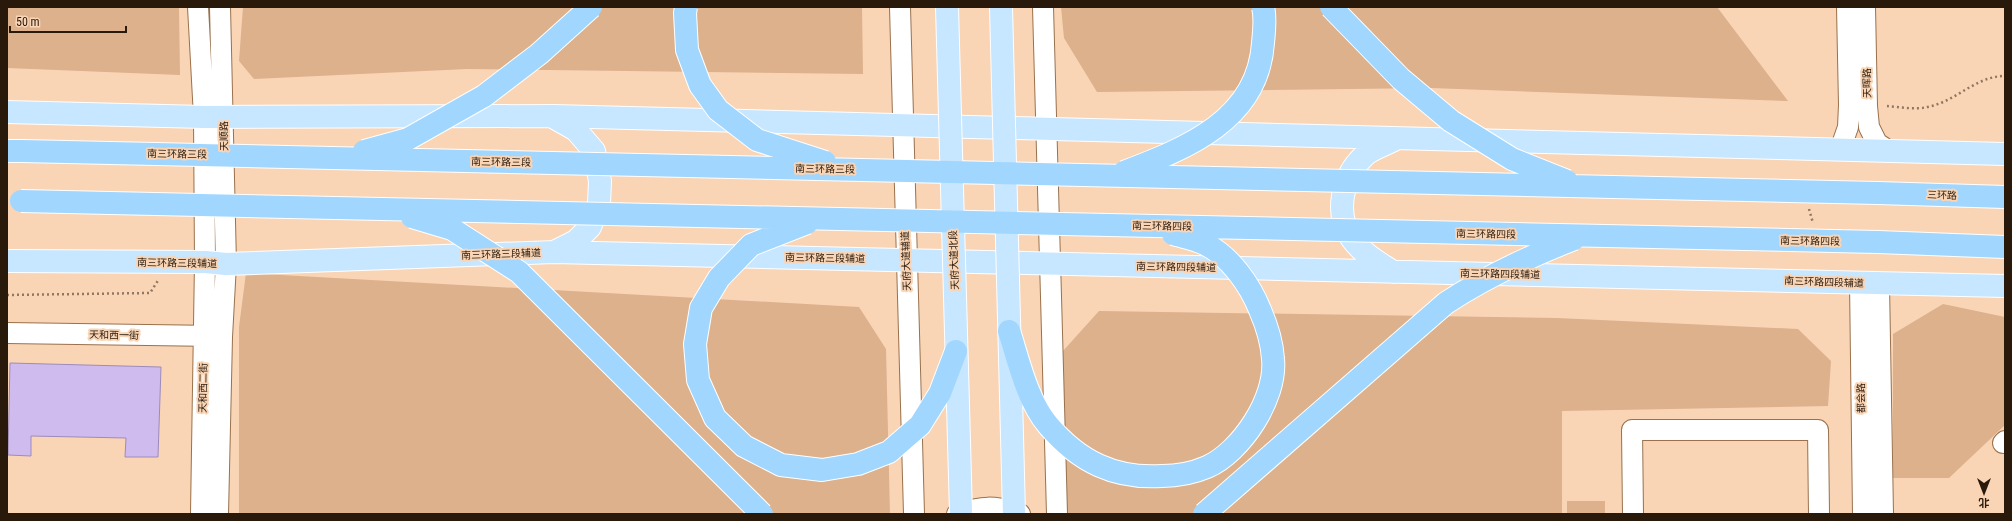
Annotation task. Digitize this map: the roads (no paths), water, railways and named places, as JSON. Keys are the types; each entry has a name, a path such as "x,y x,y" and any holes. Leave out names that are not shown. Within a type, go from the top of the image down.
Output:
{"highway":[{"path":"340,158 408,139 484,96 539,54 592,7"},
{"path":"686,7 684,13 687,50 700,85 718,110 757,140 847,169"},
{"path":"940,7 948,28"},
{"path":"1002,41 1012,7"},
{"path":"1114,175 1165,157 1193,143 1224,121 1241,103 1258,74 1263,52 1265,18 1263,7"},
{"path":"1331,7 1401,80 1451,121 1512,159 1581,186"},
{"name":"南三环路三段","path":"14,151 1114,175"},
{"path":"1114,175 1581,186"},
{"name":"三环路","path":"1581,186 2005,197"},
{"path":"14,201 822,219"},
{"path":"386,209 452,230 519,272 762,514"},
{"path":"822,219 790,229 751,245 719,278 701,308 695,344 698,380 715,418 744,446 781,465 822,470 858,464 889,452 920,425 940,393 956,351"},
{"name":"南三环路四段","path":"822,219 2005,246"},
{"path":"1009,331 1032,398 1048,425 1080,455 1106,470 1141,478 1178,475 1207,467 1235,447 1254,424 1268,395 1274,361 1269,330 1257,302 1245,282 1226,258 1205,244 1150,226"},
{"path":"1204,514 1446,303 1478,282 1523,259 1583,236"}],"main road":[{"name":"天府大道北段","path":"947,7 960,514"},
{"path":"1000,7 1014,514"},
{"path":"7,112 214,117 553,116 2005,154"},
{"path":"553,116 576,130 594,151 600,181 599,204 590,227 576,240 554,252"},
{"path":"1393,272 1366,254 1352,238 1342,214 1342,200 1352,169 1365,154 1397,139"},
{"name":"南三环路三段辅道","path":"7,260 216,263 554,252 996,262"},
{"name":"南三环路四段辅道","path":"996,262 2005,286"}],"street":[{"name":"天顺路","path":"198,7 214,117"},
{"name":"天顺路","path":"216,263 214,117 220,7"},
{"name":"天府大道辅道","path":"900,7 914,514"},
{"path":"1043,7 1057,514"},
{"name":"天晖路","path":"1840,150 1848,127 1847,7"},
{"name":"天晖路","path":"1865,7 1867,106 1869,127 1877,143 1889,151"},
{"name":"天和西二街","path":"201,514 213,336 216,263"},
{"name":"都会路","path":"1863,514 1869,283"},
{"name":"都会路","path":"1869,283 1883,514"},
{"name":"天和西一街","path":"7,333 213,336"},
{"name":"天和西二街","path":"213,336 218,514"},
{"path":"1633,514 1632,430 1818,430 1819,514"},
{"path":"957,514 978,507 1003,508 1020,514"}]}
